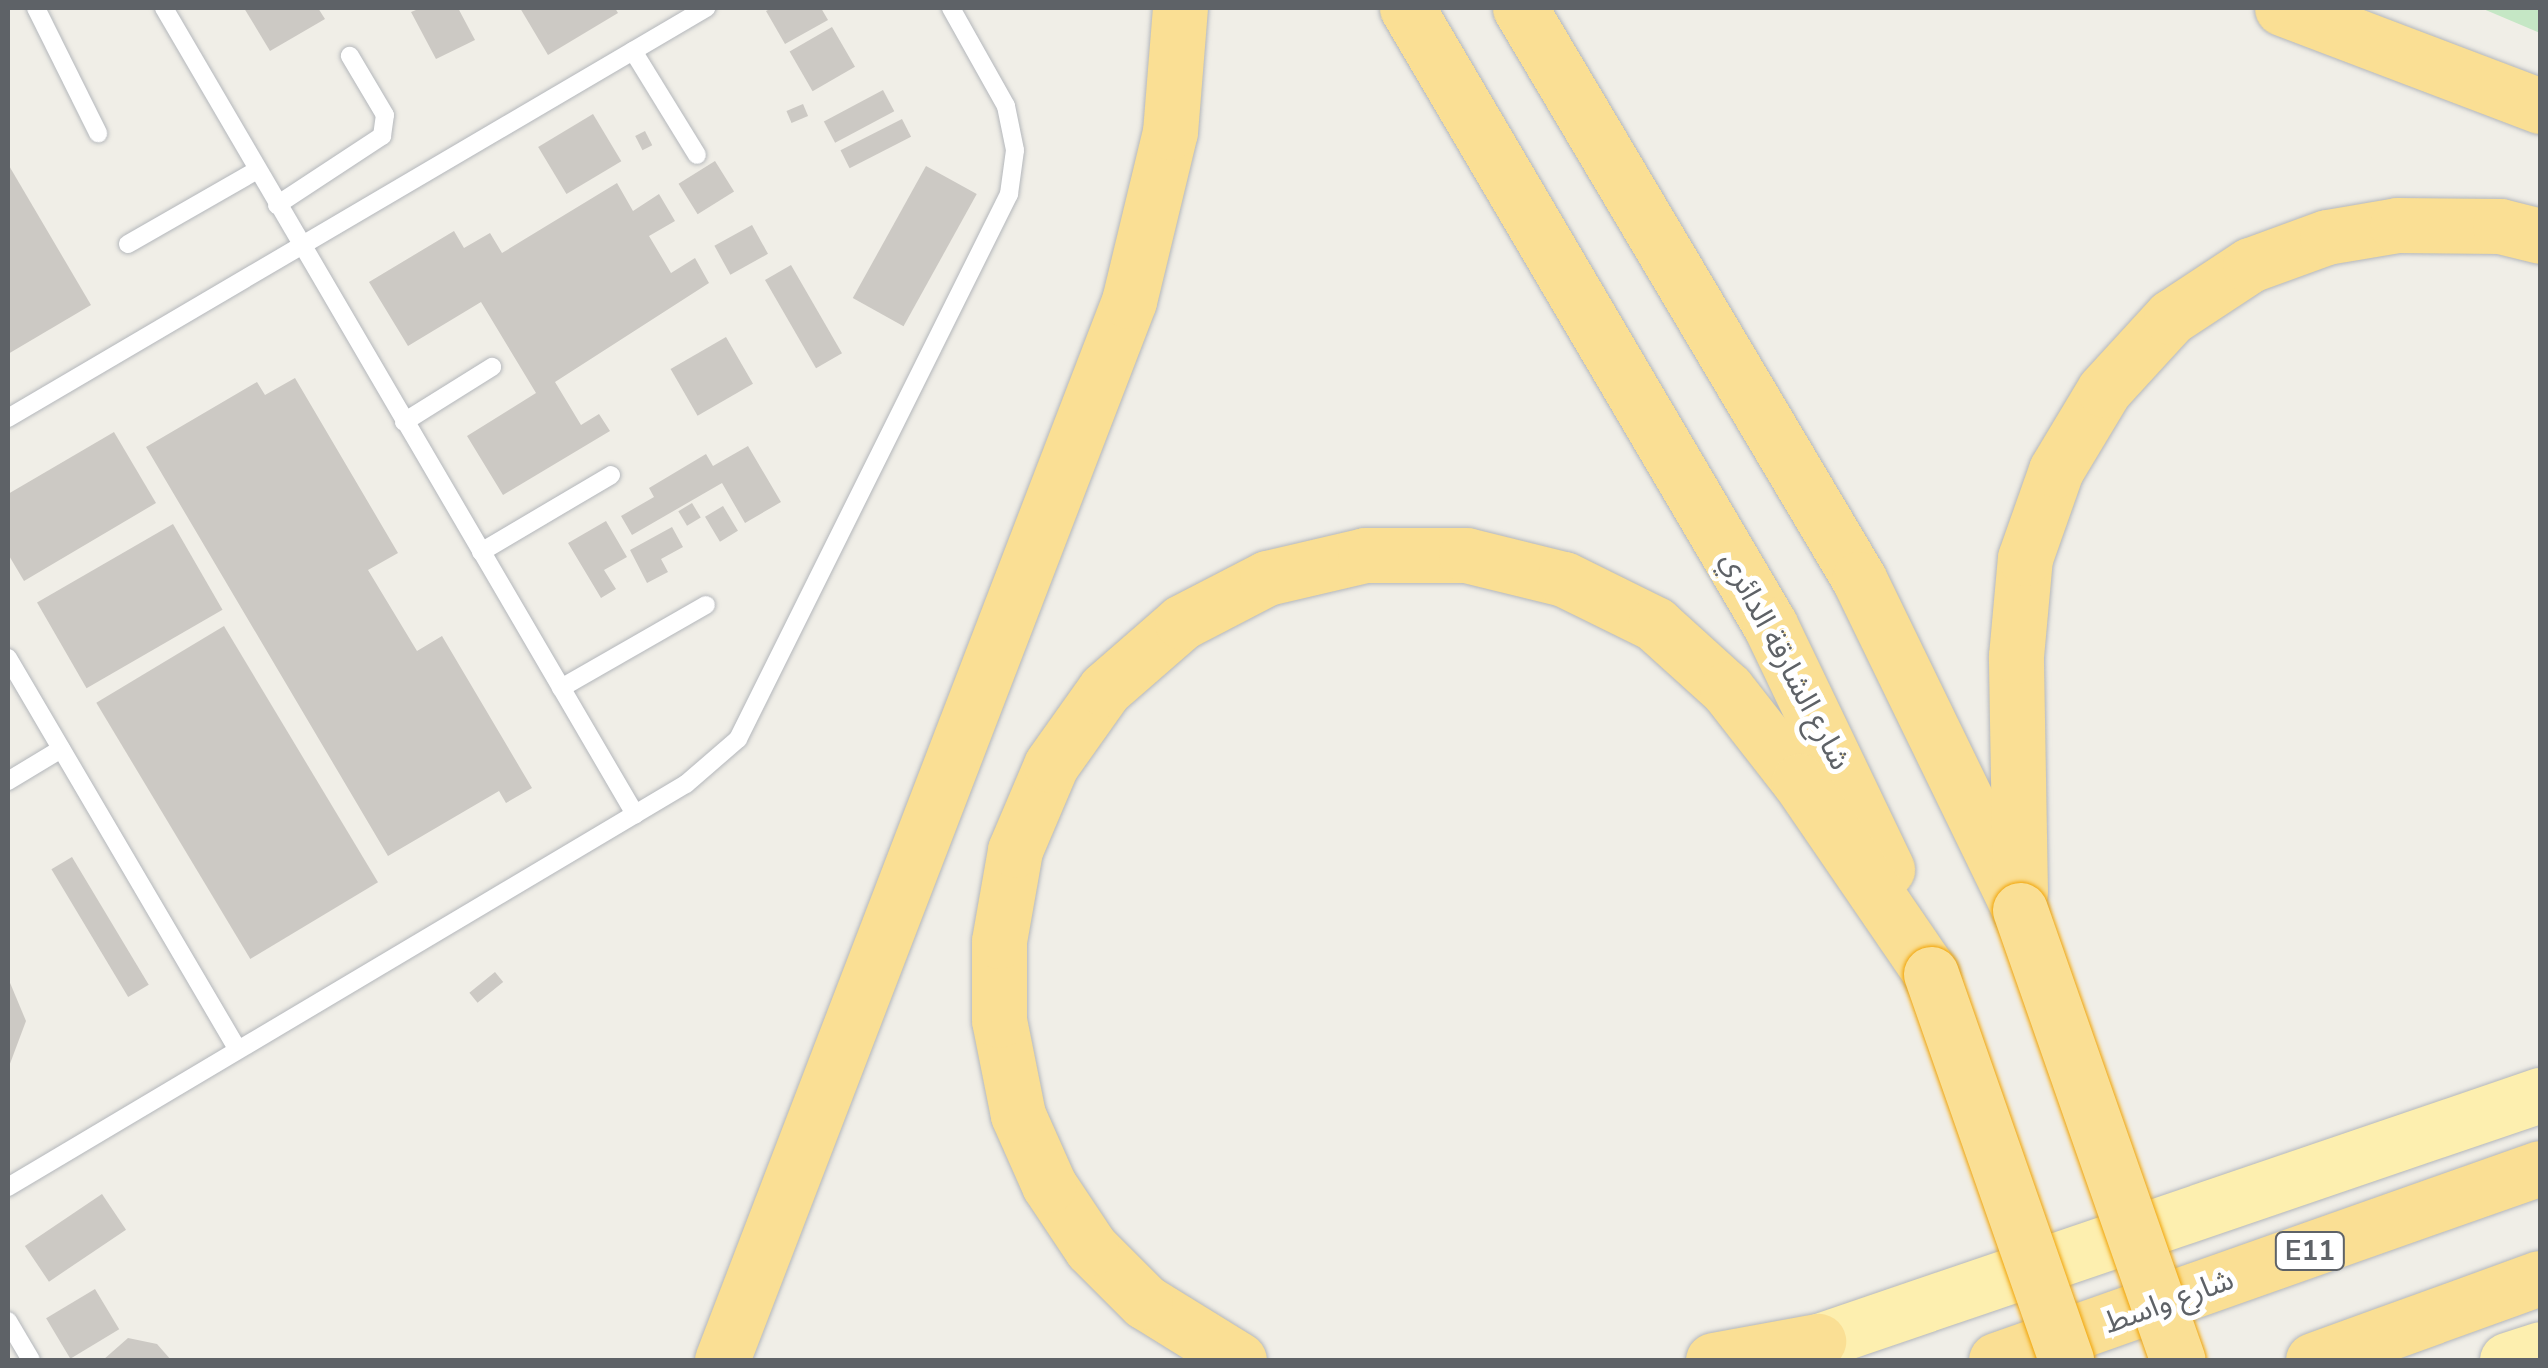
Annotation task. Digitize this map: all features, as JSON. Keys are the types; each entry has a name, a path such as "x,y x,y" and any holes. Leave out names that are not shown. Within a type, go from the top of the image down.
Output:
{"highway":[{"path":"723,1346 1129,301 1170,132 1180,8"},
{"name":"شارع الشارقة الدائري","path":"1407,8 1770,625 1858,797 1931,974 2073,1347"},
{"path":"1520,8 1851,565 2020,910 2178,1360"},
{"path":"2282,8 2540,106"},
{"path":"2020,910 2016,656 2025,558 2056,470 2104,390 2171,316 2250,265 2327,237 2397,225 2500,226 2540,236"},
{"path":"1239,1360 1144,1302 1091,1248 1049,1184 1018,1115 999,1020 999,941 1016,850 1051,765 1105,689 1182,622 1266,578 1365,555 1466,555 1564,579 1656,624 1727,689 1799,781 1931,974"},
{"name":"شارع واسط","path":"2073,1347 2540,1168"},
{"path":"2314,1360 2540,1278"},
{"path":"1714,1360 1818,1341"},
{"name":"E11","path":"1996,1360 2073,1347"}],"main road":[{"path":"1763,1360 2540,1095"},
{"path":"2507,1360 2540,1349"}],"lane":[{"path":"36,8 98,133"},
{"path":"164,8 635,814"},
{"path":"8,418 633,51 675,16 706,8"},
{"path":"8,1187 705,771 752,720 1001,215 1014,172 1012,128 997,86 952,8"},
{"path":"633,51 697,155"},
{"path":"276,205 382,136 385,115 350,56"},
{"path":"128,244 257,170"},
{"path":"404,422 492,366"},
{"path":"481,552 611,475"},
{"path":"561,688 706,605"},
{"path":"8,658 238,1050"},
{"path":"8,781 60,749"},
{"path":"8,1321 31,1360"}],"green space":[{"path":"2481,8 2540,8 2540,33"}],"building":[{"path":"244,8 318,8 325,19 270,51"},
{"path":"421,8 458,8 475,40 436,59 411,12"},
{"path":"520,8 615,8 618,13 548,55"},
{"path":"821,8 828,20 785,44 766,11"},
{"path":"832,27 855,67 813,91 790,52"},
{"path":"883,90 894,111 835,143 824,121"},
{"path":"803,104 808,116 792,123 786,111"},
{"path":"593,114 621,161 566,194 538,147"},
{"path":"902,119 911,137 850,168 841,150"},
{"path":"645,131 652,145 642,150 635,136"},
{"path":"715,161 734,192 698,214 679,184"},
{"path":"8,164 91,305 8,354"},
{"path":"926,166 977,194 904,326 853,298"},
{"path":"617,183 633,211 659,194 675,221 649,236 671,273 695,258 709,283 555,382 581,425 599,414 610,431 503,495 467,436 536,393 481,302 408,346 369,282 454,231 464,248 490,233 502,253"},
{"path":"752,225 768,254 730,275 714,246"},
{"path":"791,265 842,353 816,368 765,280"},
{"path":"726,337 753,384 698,416 671,369"},
{"path":"295,378 398,553 368,570 417,651 442,636 532,788 506,803 499,791 388,856 146,447 257,382 265,395"},
{"path":"114,432 156,503 24,581 8,554 8,494"},
{"path":"748,446 781,502 745,523 722,483 632,535 621,516 654,497 649,488 706,454 713,466"},
{"path":"692,503 701,518 687,526 678,511"},
{"path":"723,506 738,531 720,542 705,517"},
{"path":"606,521 627,557 604,570 616,589 601,598 568,543"},
{"path":"173,524 222,610 87,688 37,602"},
{"path":"672,527 683,547 661,559 668,572 647,583 630,550"},
{"path":"224,626 378,882 250,959 96,703"},
{"path":"72,857 149,985 128,997 51,869"},
{"path":"495,972 503,982 478,1003 469,993"},
{"path":"8,978 26,1021 8,1069"},
{"path":"102,1194 126,1230 49,1282 25,1246"},
{"path":"95,1289 119,1329 70,1359 46,1318"},
{"path":"128,1338 157,1344 171,1360 103,1360"}]}
